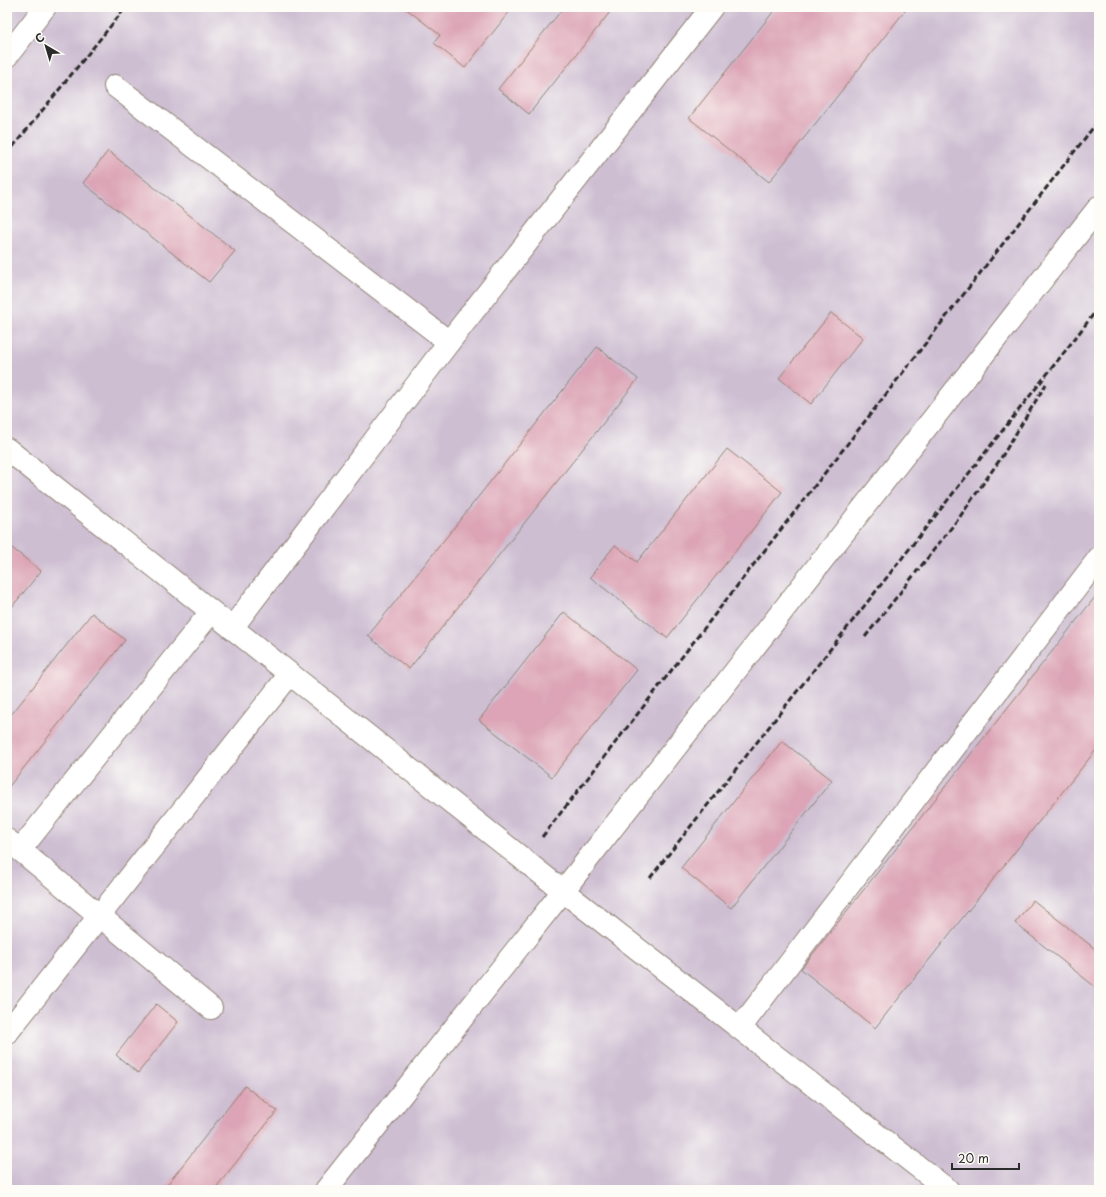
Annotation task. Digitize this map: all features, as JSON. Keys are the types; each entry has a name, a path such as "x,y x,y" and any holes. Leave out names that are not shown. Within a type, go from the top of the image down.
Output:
{"lane":[{"path":"7,56 45,7"},
{"path":"232,628 449,342 712,7"},
{"path":"115,86 449,342"},
{"path":"326,1190 563,891 1099,207"},
{"path":"7,449 563,891 740,1028 942,1188"},
{"path":"740,1028 1099,558"},
{"path":"211,612 13,845 211,1008"},
{"path":"7,1033 290,674"}],"shaded area":[{"path":"7,7 1099,7 1099,1190 7,1190"}],"building":[{"path":"404,7 513,7 465,68 434,43 440,35"},
{"path":"564,7 614,7 529,114 498,89"},
{"path":"777,7 908,7 769,182 689,118"},
{"path":"108,151 235,251 209,282 83,183"},
{"path":"831,313 863,338 811,404 779,378"},
{"path":"597,347 638,379 409,669 368,636"},
{"path":"727,449 782,492 667,638 590,577 615,545 637,562"},
{"path":"7,544 41,571 7,613"},
{"path":"1099,592 1099,746 875,1028 801,969"},
{"path":"564,612 637,670 552,777 479,720"},
{"path":"92,613 125,640 7,789 7,720"},
{"path":"782,741 832,780 731,908 681,868"},
{"path":"1033,900 1099,952 1099,990 1015,923"},
{"path":"156,1004 178,1022 138,1073 116,1055"},
{"path":"245,1086 277,1111 214,1190 163,1190"}],"railway":[{"path":"7,154 126,7"},
{"path":"542,837 1099,120"},
{"path":"650,878 1099,307"},
{"path":"865,637 959,518 1001,458 1046,384"}]}
